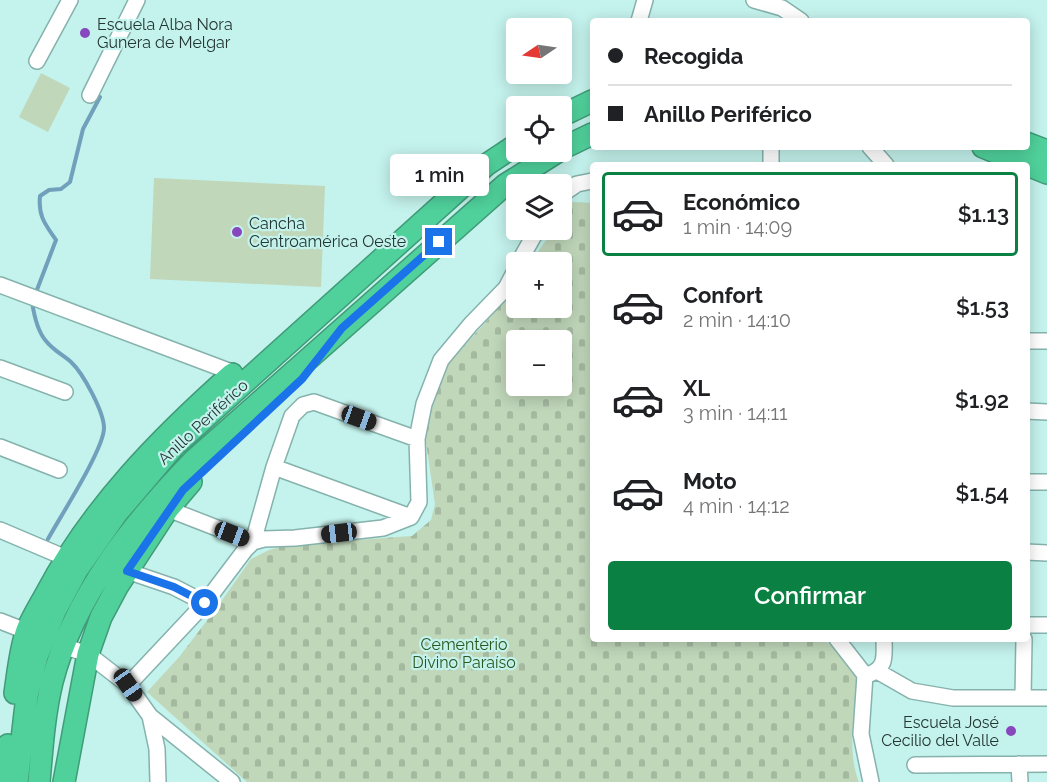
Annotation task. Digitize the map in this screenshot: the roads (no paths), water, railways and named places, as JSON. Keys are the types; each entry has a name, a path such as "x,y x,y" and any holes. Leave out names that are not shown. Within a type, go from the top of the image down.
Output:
{"highway":[{"path":"572,111 590,102"},
{"path":"572,144 590,135"},
{"path":"1030,145 1047,151"},
{"path":"990,150 1020,162"},
{"name":"Anillo Periférico","path":"17,782 27,696 37,656 55,611 77,570 117,513 175,445 486,165 506,152"},
{"name":"Anillo Periférico","path":"39,782 44,728 52,682 68,635 81,607 129,533 194,460 505,185 541,162"},
{"path":"1030,166 1047,173"},
{"path":"2,782 20,660 29,632 66,558 93,518 145,456 187,414 275,337 319,315"},
{"path":"64,782 80,651 127,571 183,490 302,379 342,328"}],"street":[{"path":"38,61 70,0"},
{"path":"90,95 137,0"},
{"path":"640,18 645,0"},
{"path":"754,0 782,8 797,18"},
{"path":"873,150 883,162"},
{"path":"572,187 590,181"},
{"path":"0,285 234,373"},
{"path":"168,509 253,542 264,539 295,538 383,528 411,517 419,502 417,439 424,404 441,360 471,324 506,288"},
{"path":"1030,341 1047,341"},
{"path":"0,368 65,392"},
{"path":"128,685 205,603 253,542 274,467 292,416 303,405 314,402 417,439"},
{"path":"1030,411 1047,412"},
{"path":"0,447 59,470"},
{"path":"274,467 411,517"},
{"path":"1030,482 1047,482"},
{"path":"0,530 66,558"},
{"path":"1030,552 1047,553"},
{"path":"127,571 174,587 205,603"},
{"path":"0,621 29,632"},
{"path":"1030,625 1047,625"},
{"path":"840,642 871,673 912,691 953,698 1047,698"},
{"path":"871,782 861,734 871,673 883,665 884,642"},
{"path":"1023,698 1024,642"},
{"path":"80,651 128,685 150,716 232,782"},
{"path":"150,716 157,749 158,782"},
{"path":"1019,764 1020,782"},
{"path":"915,765 1047,764"}],"waterway":[{"path":"35,295 56,240 41,214 40,196 49,190 61,189 70,182 83,129 100,97"},
{"path":"32,302 43,337 71,362 81,375 97,403 104,428 89,467 48,539"}],"place":[{"name":"Escuela Alba Nora Gunera de Melgar","path":"85,33"},
{"name":"Cancha Centroamérica Oeste","path":"237,232"},
{"name":"Escuela José Cecilio del Valle","path":"1011,731"}],"park label":[{"name":"Cementerio Divino Paraíso","path":"464,653"}]}
